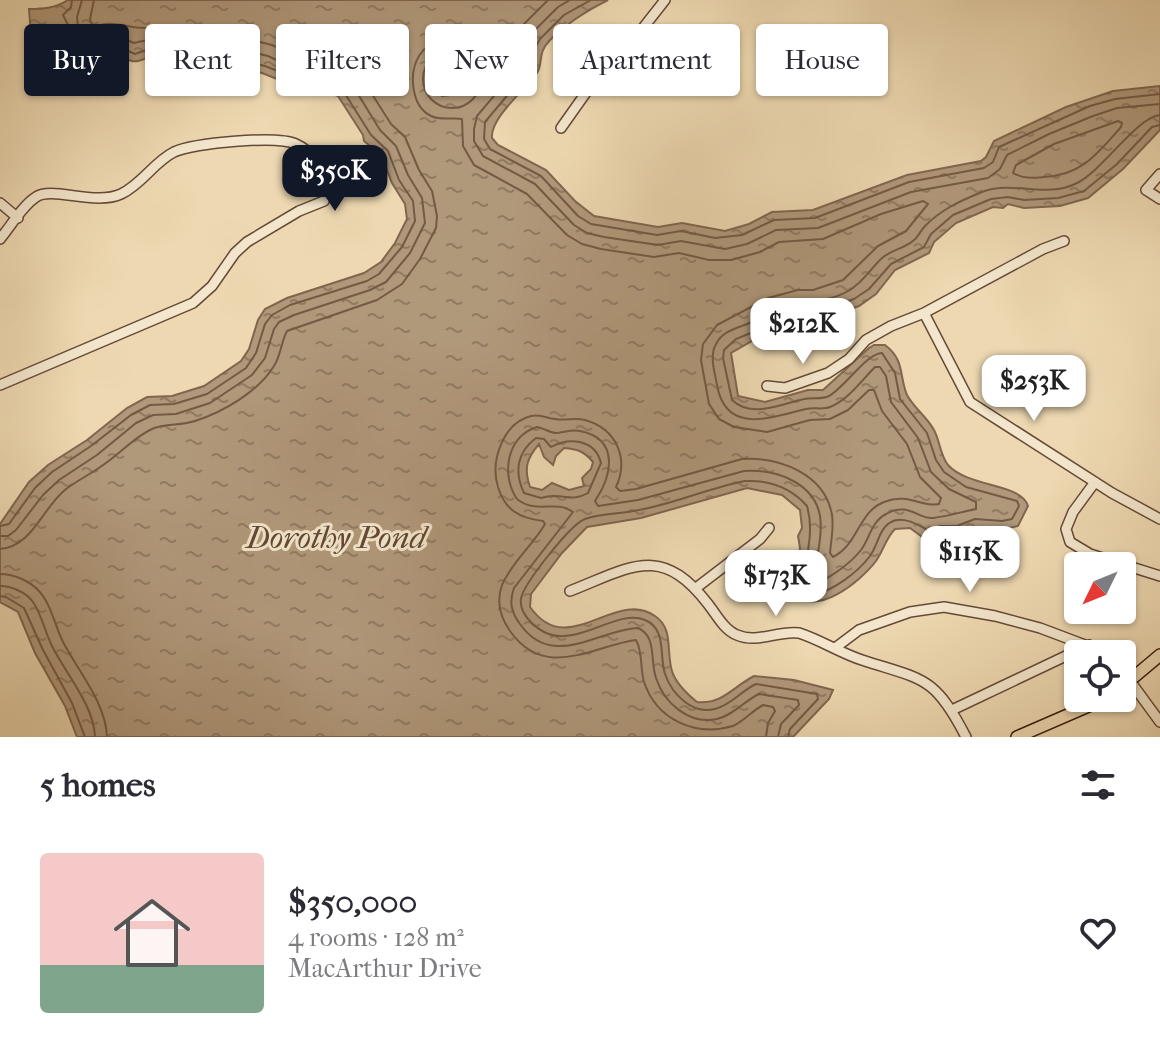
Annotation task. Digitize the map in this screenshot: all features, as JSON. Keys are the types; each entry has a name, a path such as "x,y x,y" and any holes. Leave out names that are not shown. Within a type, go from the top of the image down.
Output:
{"main road":[{"path":"1136,676 1160,655"},
{"path":"1017,737 1075,712"}],"street":[{"path":"561,128 590,87 632,42 665,0"},
{"path":"0,239 33,199 41,194 111,198 132,187 178,150 211,144 291,142 304,148 325,173 330,186 327,197 319,204 278,222 241,247 212,286 193,303 0,385"},
{"path":"1160,174 1146,190 1160,199"},
{"path":"0,203 18,218"},
{"path":"767,386 785,388 828,373 849,359 866,340 891,326 924,313 1043,249 1064,241"},
{"path":"924,313 970,402 1138,509 1160,519"},
{"path":"1095,482 1073,512 1066,529 1070,542 1090,554 1160,576"},
{"path":"696,588 760,539 769,528"},
{"path":"570,591 622,572 651,565 665,566 696,588 730,631 736,634 754,639 799,633 860,659 915,676 937,692 952,710 966,737"},
{"path":"835,648 859,630 886,620 944,607 995,616 1073,640"},
{"path":"952,710 1064,657"},
{"path":"1136,696 1160,722"}],"water":[{"name":"Dorothy Pond","path":"68,0 608,0 568,24 553,24 553,37 542,53 537,73 537,24 425,24 425,96 517,96 496,122 492,138 498,145 546,170 594,216 658,227 682,223 725,231 749,224 772,212 813,210 907,175 981,161 994,141 1066,107 1113,91 1160,86 1160,130 1123,169 1088,198 1060,206 1024,208 1008,204 956,223 934,242 929,253 895,270 876,294 859,306 816,321 780,325 731,353 738,396 765,402 808,390 823,390 869,348 885,345 896,356 907,395 934,430 948,465 968,478 1016,493 1023,499 1028,506 1018,526 1001,530 976,527 958,534 943,534 929,542 910,528 895,529 876,561 860,578 825,600 813,601 803,599 794,591 800,548 798,536 802,528 800,510 782,495 747,488 641,518 587,527 562,553 531,594 530,607 545,622 560,627 576,626 624,610 640,610 655,616 665,628 675,678 697,702 721,698 754,676 794,680 833,690 829,699 793,737 77,737 18,612 0,602 0,524 29,482 127,408 147,397 172,396 204,386 241,361 265,309 287,298 364,273 381,262 407,219 405,204 392,183 381,155 364,141 338,96 409,96 409,24 276,24 276,79 260,73 260,24 145,24 145,58 132,61 129,60 129,24 30,24 29,9 49,8","holes":["539,444 544,457 553,465 564,448 577,450 593,462 582,478 584,486 569,490 552,483 542,490 530,487 527,464"]}]}
